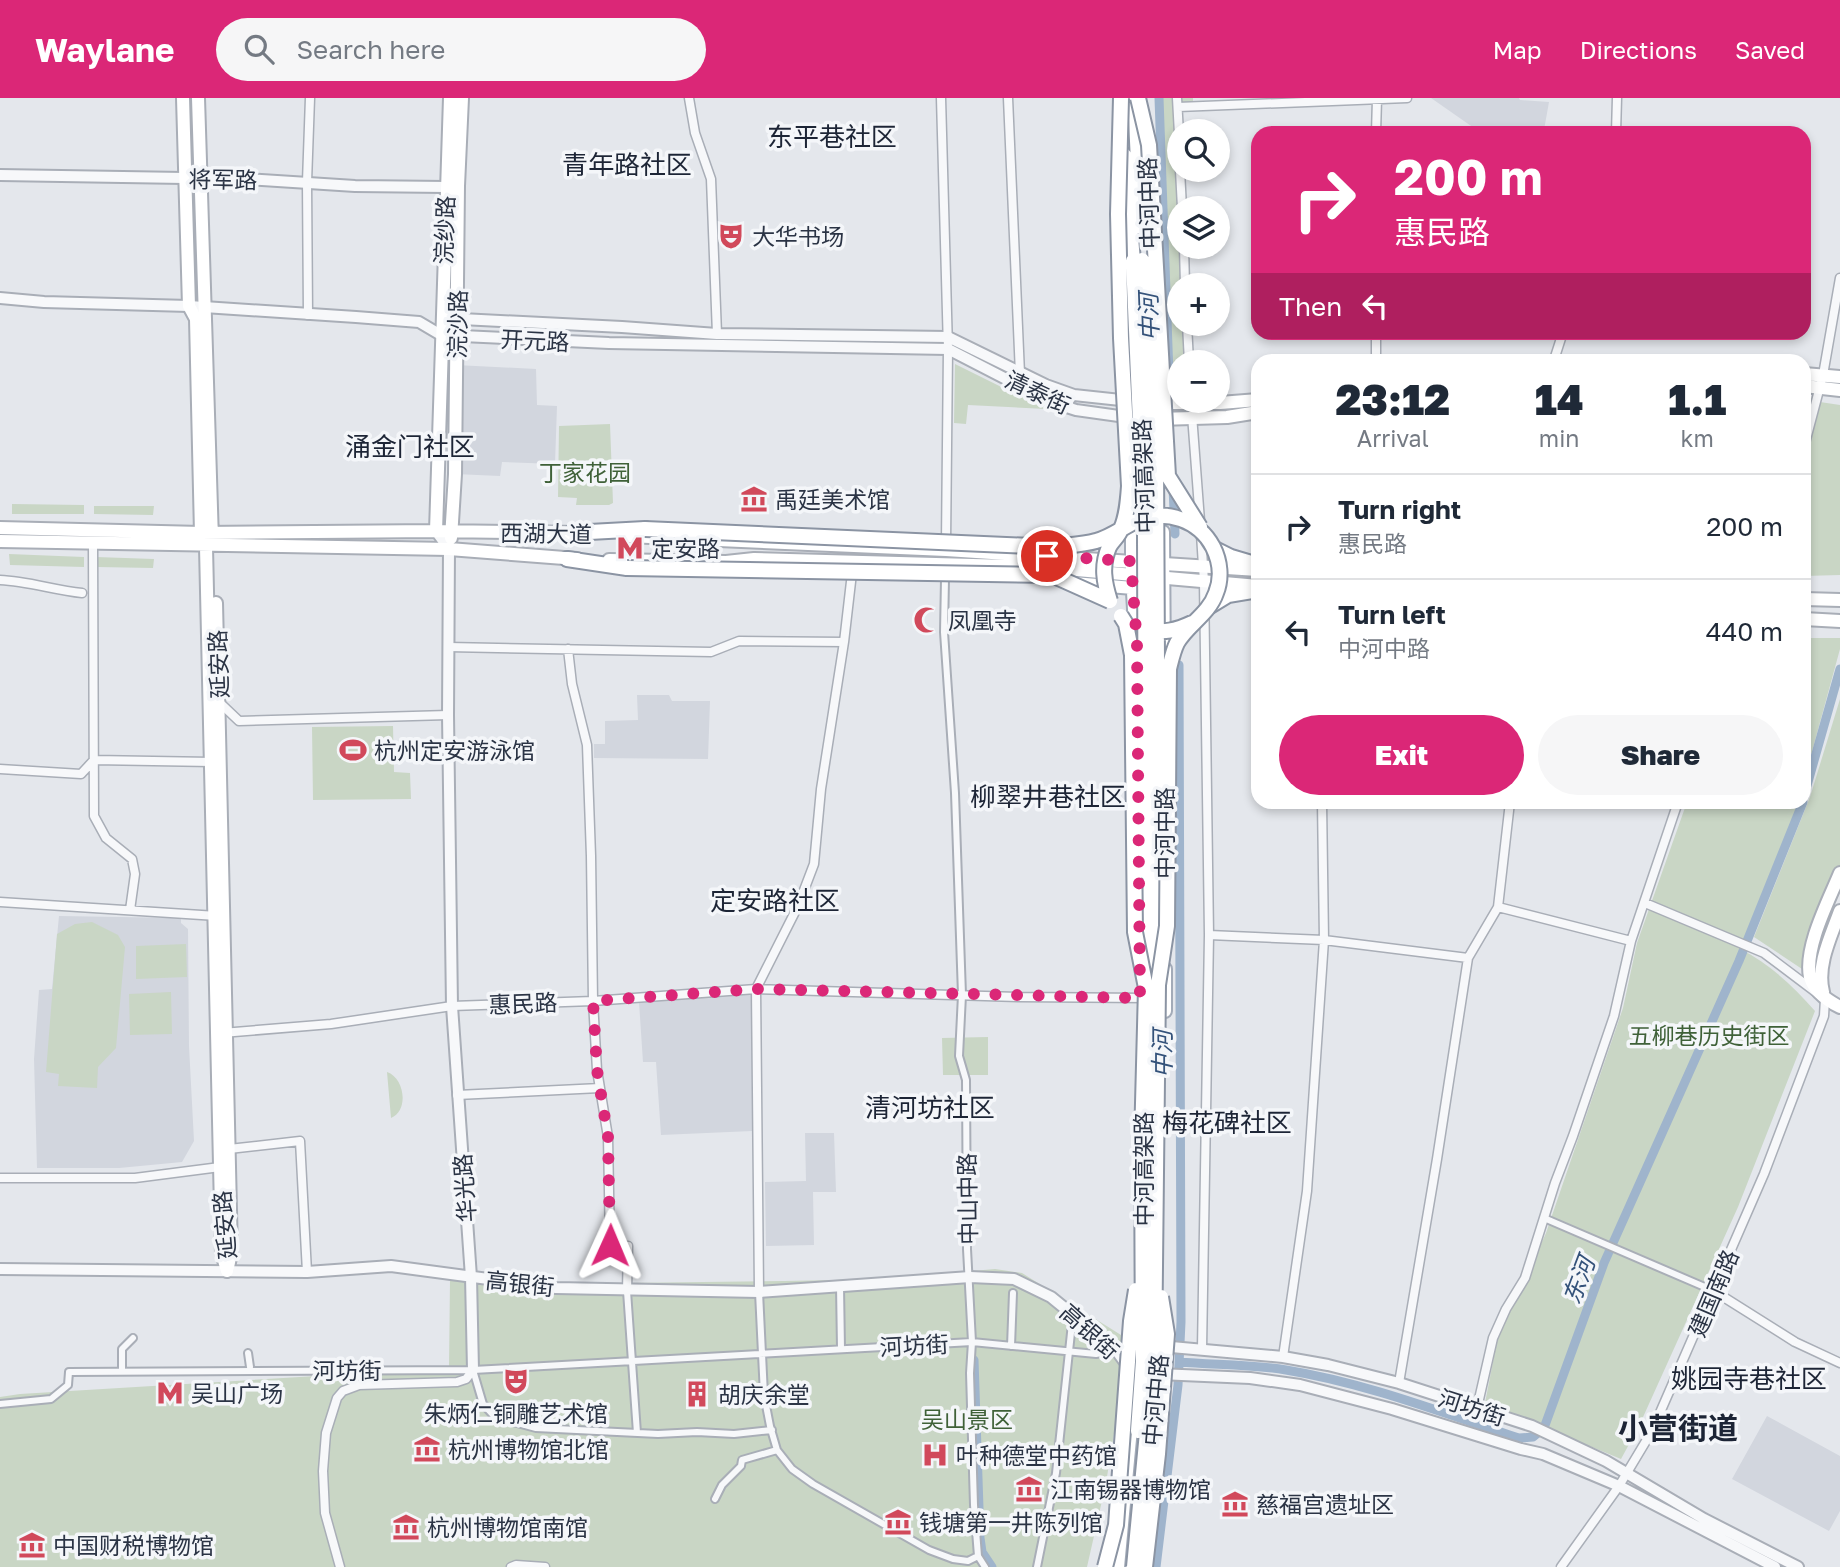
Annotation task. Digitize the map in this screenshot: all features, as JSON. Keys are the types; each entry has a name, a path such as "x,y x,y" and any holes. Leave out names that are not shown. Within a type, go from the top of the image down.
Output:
{"highway":[{"path":"1120,98 1118,214 1129,485 1121,531 1110,546 1104,564 1104,583 1110,601 1126,624 1132,655 1135,932 1152,992"},
{"name":"中河高架路","path":"1120,98 1131,225 1143,456 1152,992"},
{"path":"1139,98 1149,145 1168,476 1217,556 1220,575 1210,606"},
{"name":"中河高架路","path":"1136,1567 1154,1360 1142,1142 1152,992 1156,457 1138,192 1139,98"},
{"path":"571,533 645,529 1053,547 1095,541 1121,531 1138,520 1167,516 1177,517 1195,526 1211,544 1231,558 1251,565"},
{"path":"567,559 627,568 1052,575 1110,601"},
{"path":"1152,992 1167,926 1169,669 1176,645 1192,623 1210,606 1228,595 1251,590"},
{"path":"1121,616 1137,627 1156,632 1175,630 1192,623"},
{"path":"1105,1567 1116,1525 1131,1321 1149,1255"},
{"path":"1144,1567 1158,1454 1167,1334 1149,1255"},
{"name":"中河高架路","path":"1124,1567 1136,1464 1149,1255"}],"main road":[{"name":"延安路","path":"183,98 189,306 196,319 219,702 222,1033 220,1167 222,1254 228,1271"},
{"name":"延安路","path":"198,98 206,307 212,762 220,916"},
{"name":"浣纱路","path":"436,531 450,98"},
{"name":"浣沙路","path":"449,549 453,531 458,186 462,98"},
{"name":"中河中路","path":"1120,98 1133,418 1131,561 1137,645 1166,1347 1136,1567"},
{"name":"中河中路","path":"1118,1567 1138,1347 1164,578 1161,403 1139,98"},
{"path":"1811,377 1840,390"},
{"path":"1811,384 1840,377"},
{"name":"清泰街","path":"1230,401 1251,400"},
{"name":"清泰街","path":"1132,402 1167,403"},
{"name":"清泰街","path":"1133,418 1188,419 1251,413"},
{"name":"西湖大道","path":"0,528 208,540 449,549 567,559 726,562 754,559 1043,567 1132,582"},
{"name":"西湖大道","path":"0,541 93,544 436,531 571,533 1251,567"},
{"path":"1132,582 1164,578 1251,587"},
{"path":"1811,599 1840,600"},
{"path":"1811,619 1840,621"},
{"path":"1840,873 1811,951 1810,978 1825,999 1840,1007"},
{"name":"建国南路","path":"1825,999 1821,983 1822,968 1840,911"},
{"name":"延安路","path":"222,1033 229,1149 231,1253 228,1271"}],"street":[{"path":"308,316 307,182 310,98"},
{"path":"689,98 695,133 711,179 717,334"},
{"path":"941,98 948,343 946,550"},
{"path":"1008,98 1020,374"},
{"path":"1177,102 1407,98"},
{"path":"1616,126 1617,98"},
{"path":"1376,126 1377,99"},
{"name":"将军路","path":"0,175 199,176 355,187 446,187"},
{"path":"1811,420 1840,278"},
{"name":"开元路","path":"0,298 44,302 189,306 419,322 441,335 457,336 609,343 948,343"},
{"name":"开元路","path":"442,318 717,334 948,343"},
{"name":"清泰街","path":"948,343 1074,395 1132,402"},
{"name":"清泰街","path":"948,343 1051,402 1076,410 1133,418"},
{"name":"中河中路","path":"1188,413 1204,582 1209,935 1200,1349"},
{"path":"436,531 449,549 452,1006"},
{"path":"93,544 94,816 106,838 132,859 135,874 130,910"},
{"path":"852,573 821,789 814,864 798,906 756,989 759,1292 764,1395 777,1450 792,1469 899,1534 953,1559 968,1561 978,1556"},
{"name":"中山中路","path":"945,579 944,632 955,793 962,995 960,1056 966,1080 967,1249 972,1342 970,1352 974,1505 978,1556 985,1567"},
{"path":"0,580 82,593"},
{"path":"448,647 711,652 739,641 844,642"},
{"path":"568,649 572,684 587,746 593,1001 600,1088 608,1137 610,1245 628,1245 627,1291 637,1433"},
{"path":"219,702 239,721 448,715"},
{"path":"0,769 81,774 94,760 212,762"},
{"path":"1283,1357 1307,1191 1324,940 1322,809"},
{"path":"1399,1383 1468,958 1498,907 1509,809"},
{"path":"1477,1408 1493,1338 1524,1278 1614,1016 1631,941 1675,809"},
{"path":"0,902 220,916"},
{"path":"1645,903 1764,953 1825,999"},
{"path":"1498,907 1631,941"},
{"path":"1209,935 1324,940 1468,958"},
{"name":"惠民路","path":"222,1033 331,1024 452,1006 593,1001 756,989 962,995 1152,992"},
{"name":"建国南路","path":"1561,1567 1619,1486 1652,1432 1764,1174 1824,1016 1825,999"},
{"name":"华光路","path":"452,1006 471,1278 473,1370"},
{"path":"457,1095 600,1088"},
{"path":"229,1149 300,1140 307,1272"},
{"path":"0,1178 135,1178 220,1167"},
{"path":"1544,1218 1714,1291 1795,1342 1840,1363"},
{"name":"高银街","path":"0,1269 307,1272 391,1266 471,1278 627,1291 759,1292 970,1277 1014,1279 1051,1297 1116,1350 1124,1361 1136,1368"},
{"path":"839,1286 841,1349"},
{"path":"1011,1346 1013,1293"},
{"path":"1037,1567 1056,1473 1073,1314"},
{"path":"122,1371 122,1349 133,1338"},
{"name":"河坊街","path":"0,1404 51,1399 68,1385 69,1372 473,1370 972,1342 1096,1354 1138,1347 1200,1349 1283,1357 1328,1365 1399,1383 1536,1428 1627,1472 1704,1519 1798,1567"},
{"path":"248,1353 250,1367"},
{"name":"河坊街","path":"1136,1368 1164,1374 1250,1378 1300,1385 1543,1454 1619,1486 1775,1567"},
{"path":"473,1370 483,1404 495,1417 536,1428 734,1434 772,1430"},
{"path":"340,1567 325,1513 323,1471 326,1433 337,1398 343,1391 359,1385 457,1382 466,1379 473,1370"},
{"path":"715,1499 722,1485 741,1466 742,1460 777,1450"},
{"path":"511,1567 545,1567"}],"shaded area":[{"path":"1431,98 1519,98 1549,102 1545,126 1471,126"},
{"path":"456,365 536,369 537,405 557,406 555,464 502,462 500,476 455,474"},
{"path":"637,695 669,695 672,701 710,701 708,759 594,758 594,744 605,744 605,721 638,720"},
{"path":"59,916 181,918 181,923 188,929 189,1046 194,1141 182,1162 119,1168 37,1168 34,1059 39,990 52,989"},
{"path":"752,994 752,1131 661,1135 656,1062 643,1062 639,1002"},
{"path":"805,1133 834,1133 836,1192 813,1192 814,1245 766,1246 765,1182 806,1181"},
{"path":"1767,1416 1840,1456 1840,1511 1829,1531 1732,1479"}],"green space":[{"path":"1159,98 1193,98 1193,106 1178,106 1178,119 1167,119 1167,182 1179,182 1179,196 1167,196 1167,259 1185,259 1185,273 1167,273 1167,336 1189,336 1189,350 1167,350 1167,401 1162,401"},
{"path":"955,364 1046,409 968,405 966,424 954,423"},
{"path":"1820,402 1840,405 1840,575 1811,576 1811,428"},
{"name":"丁家花园","path":"610,424 613,503 576,505 577,498 558,497 559,426"},
{"path":"12,504 84,505 84,514 12,514"},
{"path":"94,506 154,506 153,515 94,514"},
{"path":"9,554 84,557 84,567 10,565"},
{"path":"96,557 154,559 153,568 97,567"},
{"path":"1811,638 1840,638 1840,649 1811,755"},
{"path":"1840,699 1840,877 1808,973 1754,937 1805,809 1811,809 1811,794"},
{"name":"杭州定安游泳馆","path":"393,726 394,772 410,773 411,799 313,800 312,727"},
{"name":"五柳巷历史街区","path":"1685,809 1796,809 1740,949 1780,976 1815,1011 1738,1207 1639,1426 1621,1459 1485,1403 1497,1341 1546,1233 1623,1008 1637,943"},
{"path":"92,922 118,935 125,947 116,1048 98,1067 97,1088 58,1086 59,1074 46,1072 57,934 75,924"},
{"path":"186,944 187,977 136,979 136,946"},
{"path":"171,992 172,1034 130,1035 129,994"},
{"path":"988,1037 988,1075 943,1075 942,1038"},
{"path":"387,1072 398,1081 402,1095 400,1109 391,1118"},
{"name":"吴山景区","path":"995,1269 1022,1273 1129,1340 1106,1483 1087,1567 0,1567 0,1397 449,1368 450,1280 621,1283 784,1281 882,1279"}],"waterway":[{"name":"中河","path":"1159,98 1168,350"},
{"name":"中河","path":"1173,487 1175,534"},
{"name":"中河","path":"1156,1567 1178,1385 1181,1322 1179,665"},
{"name":"东河","path":"1811,771 1840,669"},
{"name":"东河","path":"1179,1362 1260,1367 1316,1376 1404,1400 1519,1438 1533,1437 1544,1428 1604,1263 1739,961 1800,809"},
{"path":"974,1360 980,1538 982,1552 992,1567"}],"place":[{"name":"大华书场","path":"731,236"},
{"name":"禹廷美术馆","path":"754,499"},
{"name":"定安路","path":"630,548"},
{"name":"凤凰寺","path":"927,620"},
{"name":"杭州定安游泳馆","path":"353,750"},
{"name":"朱炳仁铜雕艺术馆","path":"516,1381"},
{"name":"吴山广场","path":"170,1393"},
{"name":"胡庆余堂","path":"697,1394"},
{"name":"杭州博物馆北馆","path":"427,1449"},
{"name":"叶种德堂中药馆","path":"935,1455"},
{"name":"江南锡器博物馆","path":"1029,1489"},
{"name":"慈福宫遗址区","path":"1235,1504"},
{"name":"钱塘第一井陈列馆","path":"898,1522"},
{"name":"杭州博物馆南馆","path":"406,1527"},
{"name":"中国财税博物馆","path":"32,1545"}],"district":[{"name":"东平巷社区","path":"832,136"},
{"name":"青年路社区","path":"627,164"},
{"name":"涌金门社区","path":"410,446"},
{"name":"柳翠井巷社区","path":"1048,796"},
{"name":"定安路社区","path":"775,900"},
{"name":"清河坊社区","path":"930,1107"},
{"name":"梅花碑社区","path":"1227,1122"},
{"name":"姚园寺巷社区","path":"1749,1378"},
{"name":"小营街道","path":"1678,1428"}],"route":[{"path":"610,1245 608,1137 597,1070 593,1001 756,989 1140,998 1137,645 1131,561 1047,556"}]}
